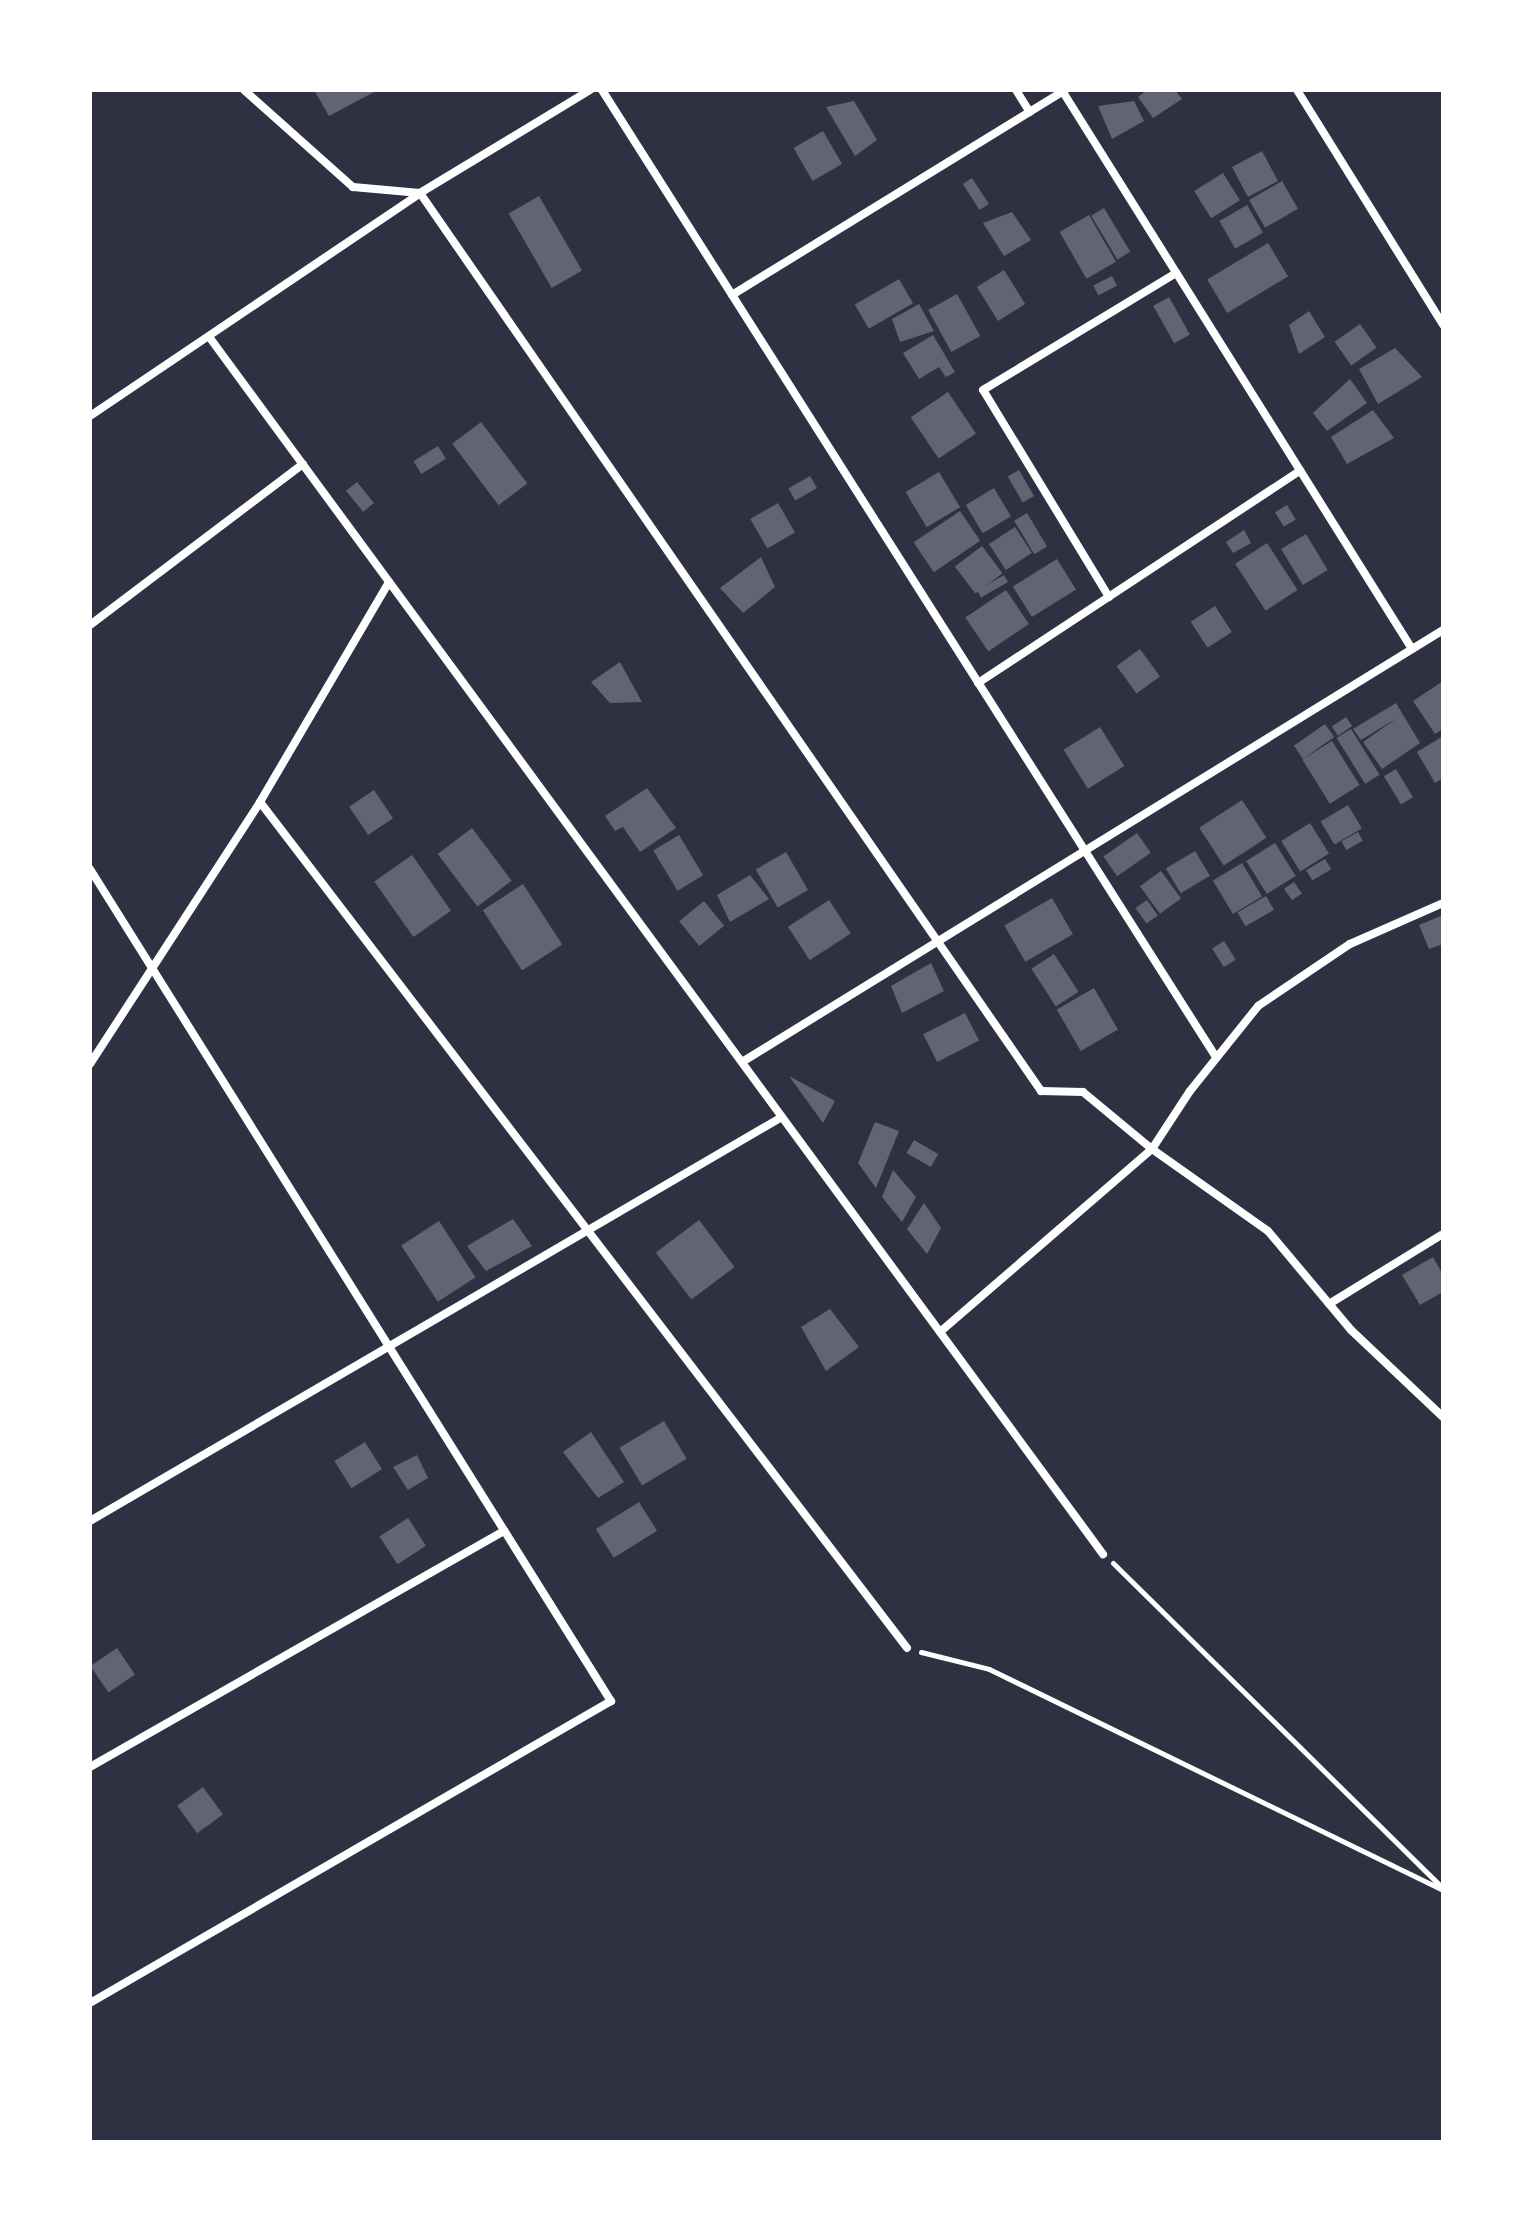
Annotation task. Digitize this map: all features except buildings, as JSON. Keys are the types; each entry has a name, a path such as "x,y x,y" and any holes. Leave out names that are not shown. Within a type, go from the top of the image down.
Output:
{"street":[{"path":"244,90 353,187 420,193"},
{"path":"90,416 210,338 420,193 590,90"},
{"path":"602,90 1216,1057"},
{"path":"1016,90 1030,112"},
{"path":"1297,90 1443,325"},
{"path":"732,295 1064,91 1412,649"},
{"path":"420,193 935,943 1041,1091 1083,1092 1152,1149 1268,1231 1329,1304 1402,1383 1443,1417"},
{"path":"1109,597 983,390 1176,273"},
{"path":"210,338 1103,1554"},
{"path":"90,625 303,464"},
{"path":"978,683 1300,471"},
{"path":"90,1064 260,802 389,582"},
{"path":"742,1062 1443,630"},
{"path":"260,802 907,1648"},
{"path":"90,869 611,1701 90,2003"},
{"path":"940,1332 1152,1149 1216,1057 1258,1006 1350,944 1443,903"},
{"path":"90,1521 782,1117"},
{"path":"1329,1304 1443,1234"},
{"path":"90,1767 504,1531"}],"path":[{"path":"1103,1554 1443,1889"},
{"path":"907,1648 989,1669 1443,1889"}]}
